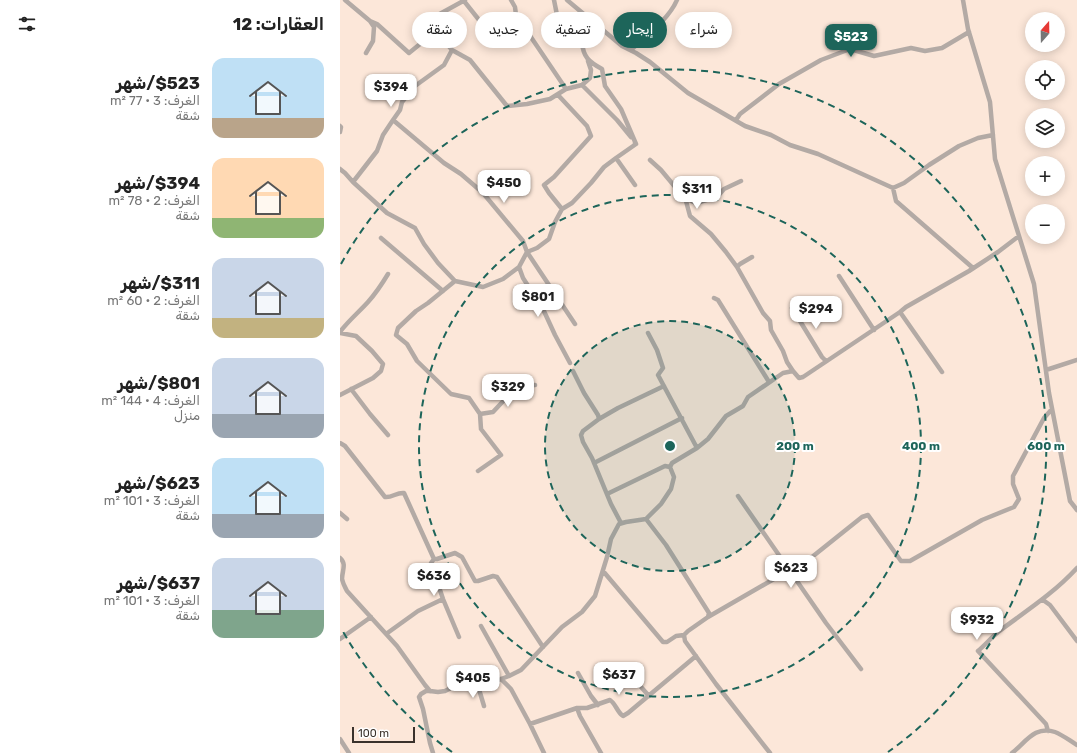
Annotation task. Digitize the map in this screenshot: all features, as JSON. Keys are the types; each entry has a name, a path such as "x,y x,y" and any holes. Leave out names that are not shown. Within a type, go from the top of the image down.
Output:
{"street":[{"path":"346,0 370,21 374,27 373,40 366,53"},
{"path":"511,0 516,7 516,15 566,89"},
{"path":"353,182 378,151 383,135 400,110 402,102 416,86 444,65 452,50 470,60 507,106 527,104 550,99 566,89 582,85 590,78 591,70 583,50 582,42 568,31 557,15 554,0"},
{"path":"567,0 622,46 650,62 688,93 745,126 818,154 893,188 904,183 928,165 959,146 978,138 993,135"},
{"path":"631,50 656,28 677,0"},
{"path":"963,0 969,32 990,102 995,159 1034,284 1052,409 1070,501 1077,510"},
{"path":"444,12 465,1 475,14"},
{"path":"370,21 377,24 409,53 415,48"},
{"path":"736,120 740,114 779,84 821,60 850,49 874,56 911,48 925,51 942,48 969,32"},
{"path":"588,61 602,69 606,86 621,109 636,144"},
{"path":"582,85 617,120 636,144"},
{"path":"558,95 587,126 590,136 554,177 544,185 562,208"},
{"path":"393,120 444,163 461,174 483,193 523,241 527,252 575,324"},
{"path":"340,126 340,132"},
{"path":"340,169 387,213 415,228 424,244 438,263 455,280 483,287 503,279 519,267 527,252 537,248 549,239 562,208 572,203 604,168 636,144"},
{"path":"616,158 636,185"},
{"path":"650,160 661,170 686,201 690,216 711,234 737,267 763,313 770,321 771,330 783,351 787,362 799,378 803,377 874,330 906,307 998,252 1019,236"},
{"path":"681,194 696,203 717,197 724,189 741,181"},
{"path":"893,188 896,201 973,268"},
{"path":"381,238 443,290"},
{"path":"737,267 752,257"},
{"path":"519,267 523,278 543,309 570,363"},
{"path":"340,395 373,378 381,371 383,364 372,351 356,336 340,332 368,301 388,274"},
{"path":"839,276 874,330"},
{"path":"455,280 428,304 416,311 398,328 396,335 406,344 417,361 451,394 469,398 480,414 481,428 501,455 478,471"},
{"path":"714,298 718,300 769,382"},
{"path":"792,308 822,357 826,361"},
{"path":"900,312 942,372"},
{"path":"648,333 657,350 663,368 658,375 698,448"},
{"path":"1046,370 1077,360"},
{"path":"573,371 599,419"},
{"path":"670,467 672,463 698,448 708,439 726,416 743,406 748,397 783,373 793,371"},
{"path":"480,414 492,412 507,397 522,386 535,385"},
{"path":"621,523 611,504 581,435 583,430 599,419 618,408 664,386"},
{"path":"350,390 388,435"},
{"path":"603,571 663,642 668,642 676,636 684,635 708,617 812,558 862,517 868,515 901,561 910,561 982,520 1014,507 1019,499 1013,484 1013,476 1044,418 1052,409"},
{"path":"594,463 682,418"},
{"path":"340,443 345,446 385,497 389,498 401,492 404,493 434,559"},
{"path":"607,494 665,466 670,467"},
{"path":"433,753 419,697 421,694 426,691 445,691 455,686 478,686 488,684 521,670 562,627 582,612 595,596 611,539 619,524 646,519 661,504 671,489 674,478 670,467"},
{"path":"738,496 788,571 861,669"},
{"path":"340,513 347,519"},
{"path":"646,519 666,545 709,613 708,617"},
{"path":"434,559 455,553 462,557 475,580 478,581 493,576 497,577 543,646"},
{"path":"340,558 343,561 344,567 342,577 347,592 397,646 430,691"},
{"path":"434,559 431,563 443,599 459,637"},
{"path":"1048,731 1046,724 978,651 998,633 1043,600 1064,582 1077,568"},
{"path":"386,634 418,611 443,599"},
{"path":"1043,600 1050,605 1077,642"},
{"path":"340,639 371,617"},
{"path":"481,626 509,676"},
{"path":"684,635 685,641 716,684 770,753"},
{"path":"530,724 577,708 587,708 610,700 619,713 623,716 696,656"},
{"path":"578,673 598,705"},
{"path":"501,679 512,689 544,753"},
{"path":"634,679 648,696"},
{"path":"478,686 484,706"},
{"path":"577,708 601,753"},
{"path":"1012,753 1034,733 1043,731 1054,732 1077,745"},
{"path":"340,739 349,753"}]}
